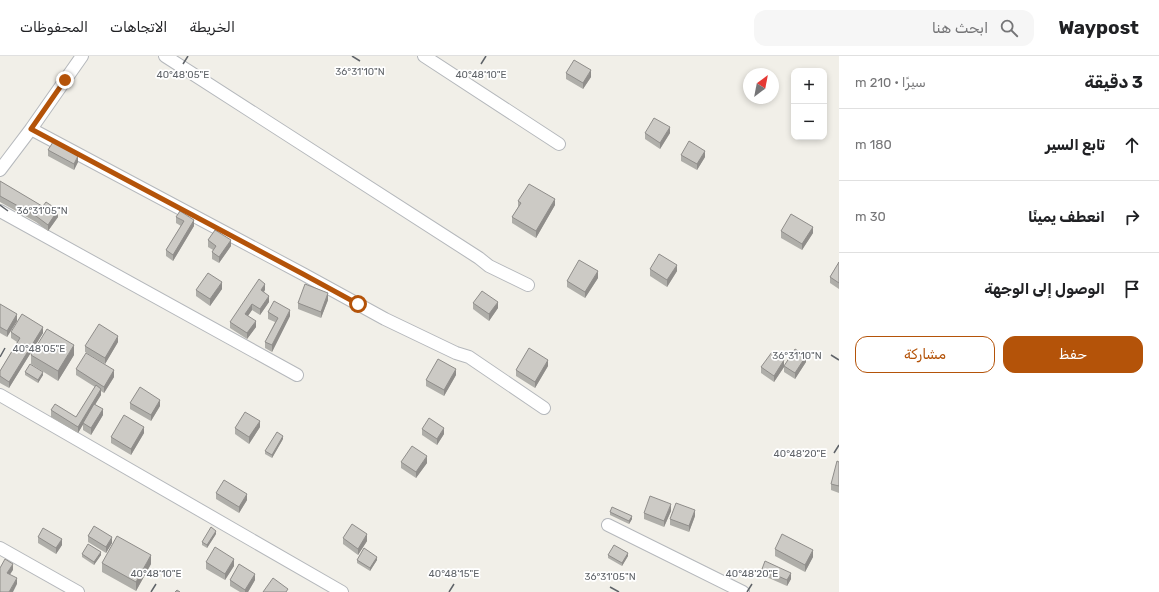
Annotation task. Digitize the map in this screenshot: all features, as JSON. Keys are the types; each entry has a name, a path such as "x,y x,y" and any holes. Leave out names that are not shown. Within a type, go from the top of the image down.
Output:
{"street":[{"path":"0,170 31,129 82,56"},
{"path":"165,56 479,258 489,266 528,285"},
{"path":"424,56 559,144"},
{"path":"31,129 303,274 385,320 456,353 470,357 544,408"},
{"path":"0,211 297,375"},
{"path":"0,395 342,592"},
{"path":"608,525 743,592"},
{"path":"0,548 78,592"}],"building":[{"path":"574,60 591,70 583,83 566,73"},
{"path":"654,118 670,127 660,143 645,133"},
{"path":"689,141 705,151 697,164 681,155"},
{"path":"53,142 78,156 74,164 48,150"},
{"path":"0,181 42,206 40,210 46,202 58,210 48,225 36,216 0,196"},
{"path":"529,184 555,199 536,231 512,217 521,203 518,201"},
{"path":"180,211 194,220 173,255 166,250 184,221 176,217"},
{"path":"791,214 813,227 802,244 781,231"},
{"path":"215,230 231,240 219,257 212,252 216,246 208,240"},
{"path":"659,254 677,265 667,280 650,269"},
{"path":"579,260 598,271 585,292 567,281"},
{"path":"839,262 839,283 830,277"},
{"path":"208,273 222,282 210,299 196,290"},
{"path":"259,279 265,284 261,290 269,296 260,309 252,304 245,314 256,321 247,333 230,322"},
{"path":"305,284 328,293 321,312 298,303"},
{"path":"482,291 498,302 489,314 473,303"},
{"path":"274,301 290,310 272,345 265,342 278,318 268,312"},
{"path":"0,304 17,314 7,331 0,327"},
{"path":"22,314 43,327 9,382 0,376 0,371 20,338 11,332"},
{"path":"99,324 118,336 105,358 85,346"},
{"path":"47,329 74,345 58,371 31,355"},
{"path":"529,348 548,360 535,382 516,370"},
{"path":"795,349 806,356 795,373 784,366"},
{"path":"772,352 784,360 774,376 761,367"},
{"path":"86,353 114,370 104,387 76,369"},
{"path":"438,359 456,369 444,390 426,380"},
{"path":"30,364 43,372 38,380 25,372"},
{"path":"96,385 101,389 78,427 51,410 55,404 76,417"},
{"path":"140,387 160,400 151,415 130,403"},
{"path":"94,404 103,409 91,428 83,423"},
{"path":"245,412 260,421 249,437 235,428"},
{"path":"124,415 144,427 131,449 111,437"},
{"path":"429,418 444,428 437,439 422,429"},
{"path":"277,432 283,436 272,455 265,451"},
{"path":"412,446 427,456 416,472 401,462"},
{"path":"837,461 839,462 839,486 831,484"},
{"path":"224,480 247,494 239,507 216,493"},
{"path":"650,496 671,504 664,521 644,513"},
{"path":"676,503 695,510 689,526 670,519"},
{"path":"612,507 632,516 629,521 610,512"},
{"path":"352,524 367,534 358,549 343,538"},
{"path":"94,526 112,537 106,547 88,536"},
{"path":"211,527 216,531 207,545 202,542"},
{"path":"43,528 62,539 56,548 38,537"},
{"path":"782,534 813,550 805,565 775,549"},
{"path":"117,536 151,555 136,582 102,563"},
{"path":"88,544 101,552 94,562 82,554"},
{"path":"614,545 628,553 622,563 608,555"},
{"path":"215,547 234,559 225,574 206,562"},
{"path":"364,548 377,557 370,568 357,560"},
{"path":"5,559 13,564 7,573 17,578 9,592 0,592 0,568"},
{"path":"765,561 791,573 787,580 762,569"},
{"path":"239,564 255,574 245,590 230,580"},
{"path":"273,578 288,589 286,592 263,592"}],"route":[{"path":"65,80 31,129 358,304"}]}
